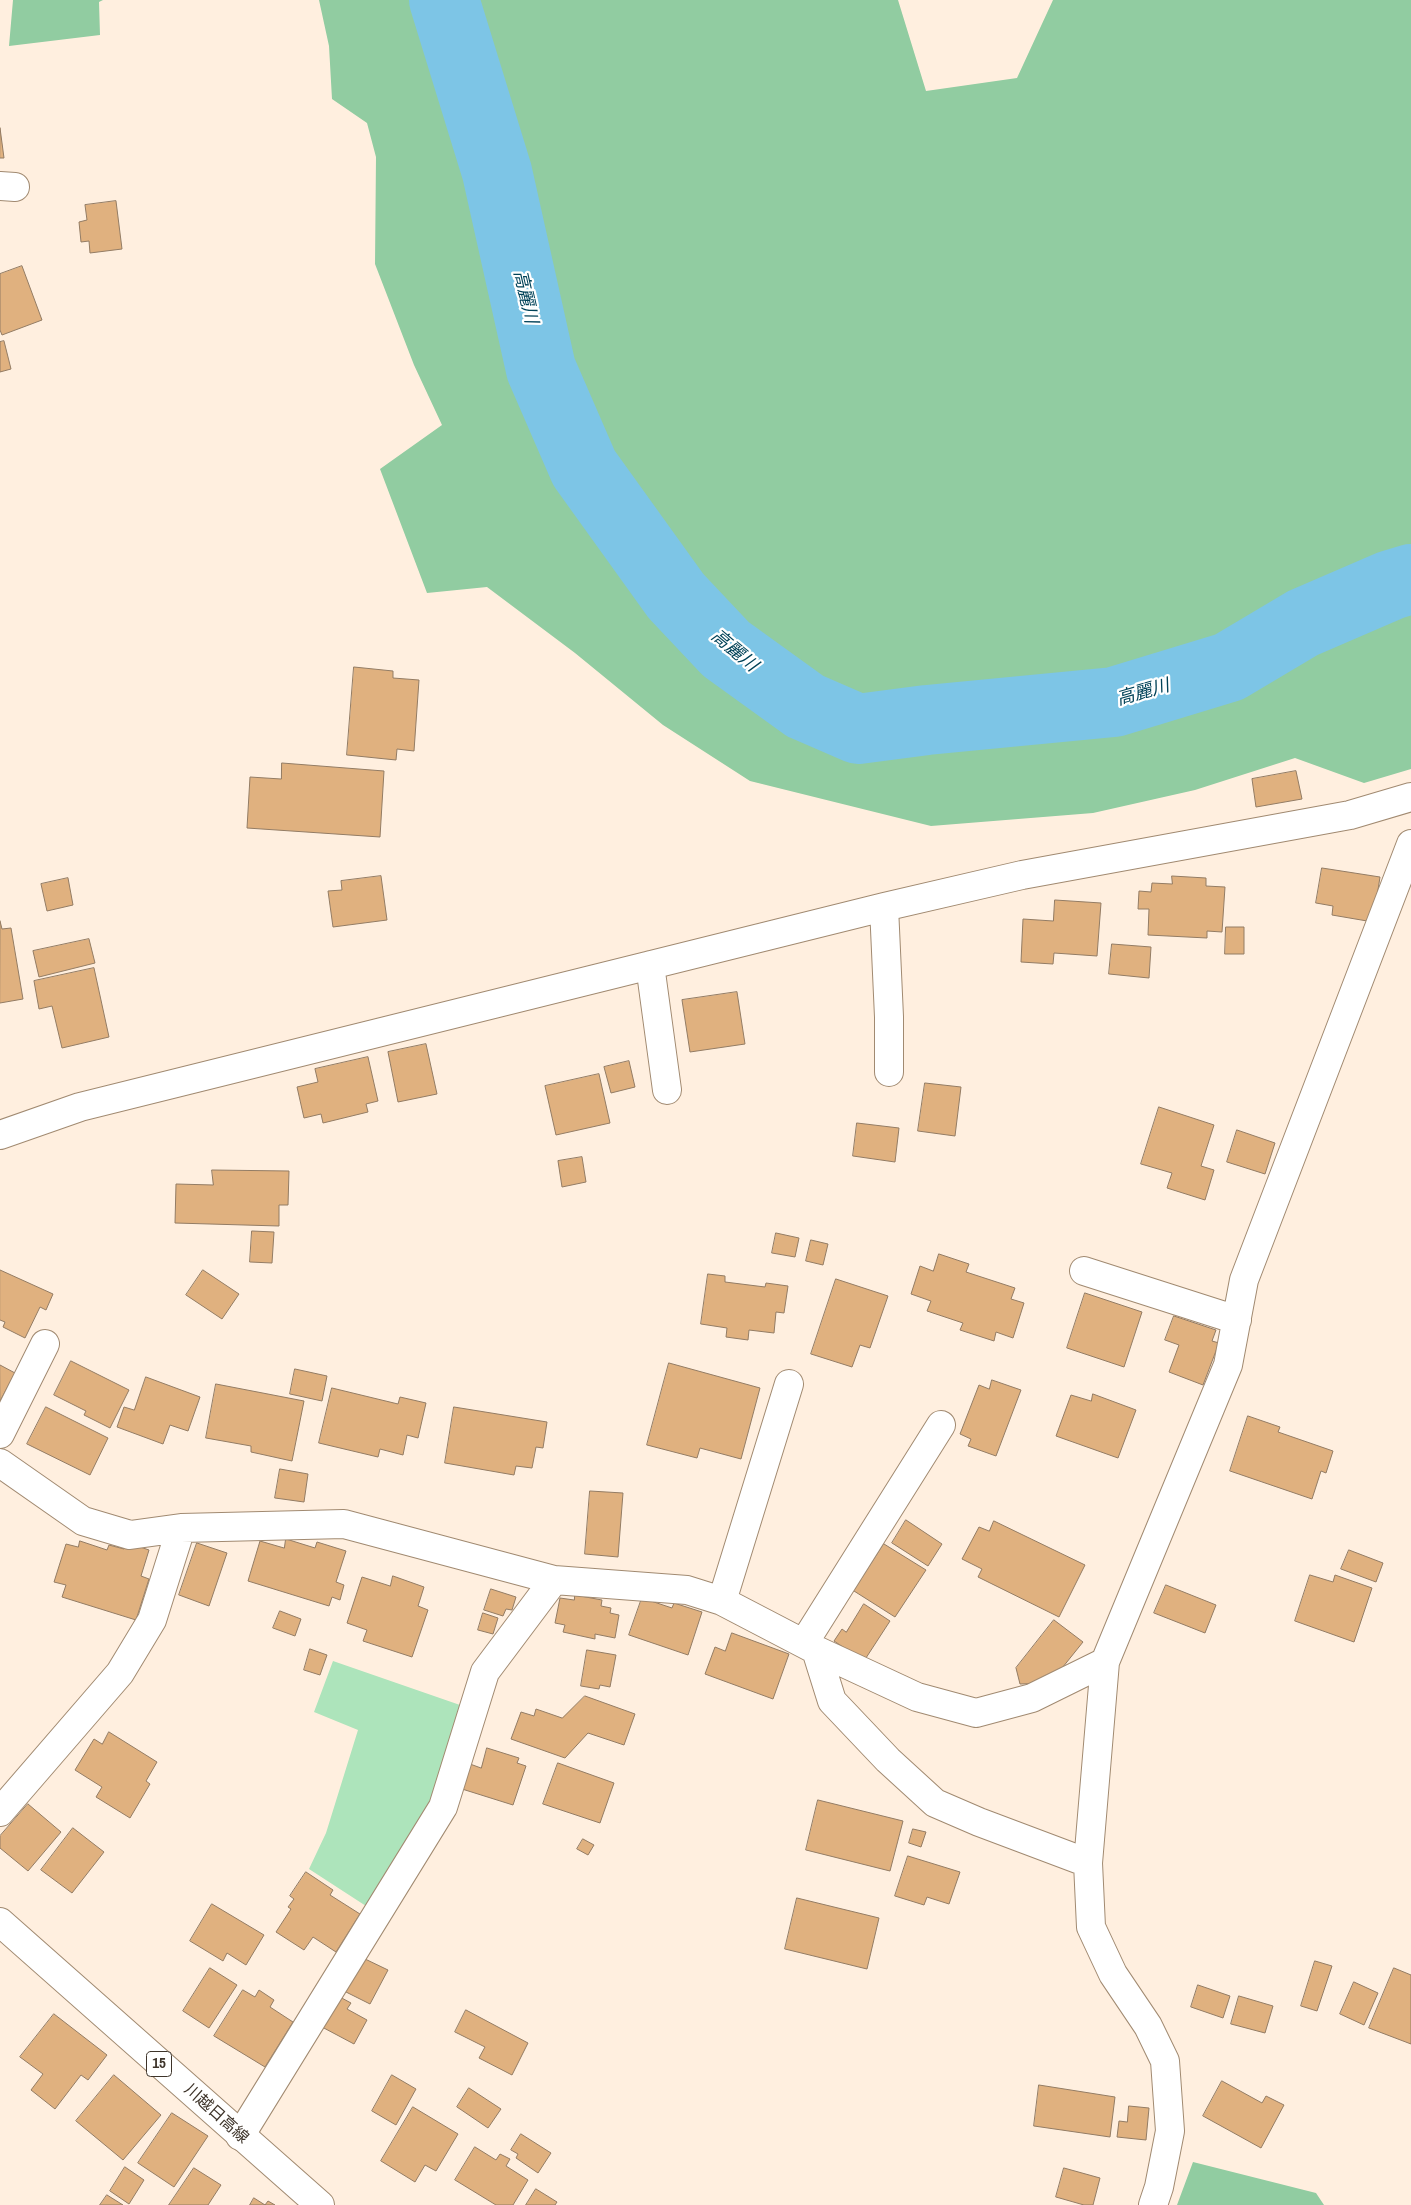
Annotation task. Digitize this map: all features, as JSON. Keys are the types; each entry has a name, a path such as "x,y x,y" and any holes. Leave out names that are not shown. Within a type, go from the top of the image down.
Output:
{"street":[{"path":"0,1134 80,1107 884,907 1022,875 1350,816 1411,798"},
{"path":"1153,2205 1159,2187 1170,2131 1165,2061 1148,2026 1113,1974 1091,1927 1088,1863 1105,1662 1228,1365 1244,1280 1411,844"},
{"path":"884,907 889,1017 889,1072"},
{"path":"650,965 667,1090"},
{"path":"1084,1271 1237,1320"},
{"path":"0,1434 45,1344"},
{"path":"722,1601 790,1384"},
{"path":"810,1646 941,1424"},
{"path":"0,1463 83,1521 130,1535 181,1528 344,1524 554,1580 687,1590 722,1601 810,1646 917,1697 976,1713 1032,1698 1105,1662"},
{"path":"0,1812 120,1673 152,1620 181,1528"},
{"path":"240,2136 443,1807 485,1672 554,1580"},
{"path":"810,1646 832,1701 888,1760 935,1803 979,1822 1088,1863"},
{"name":"川越日高線","path":"0,1922 320,2205"}],"green space":[{"path":"13,0 103,0 99,2 100,35 9,46"},
{"path":"319,0 898,0 926,91 1017,78 1053,0 1411,0 1411,769 1364,783 1295,758 1195,790 1093,813 931,826 750,781 663,725 575,653 487,587 427,593 380,469 442,425 414,365 375,264 376,157 367,123 332,99 329,46"},
{"path":"333,1661 460,1705 437,1794 366,1906 309,1869 326,1833 358,1730 314,1712"},
{"path":"1193,2162 1316,2193 1324,2205 1177,2205"}],"building":[{"path":"0,128 4,158 0,158"},
{"path":"116,201 122,249 90,253 89,241 81,242 79,222 87,220 85,205"},
{"path":"22,266 42,320 2,335 0,330 0,274"},
{"path":"4,341 11,369 0,372 0,342"},
{"path":"354,667 393,671 393,678 419,680 414,751 397,749 396,760 347,755"},
{"path":"282,763 384,771 380,837 247,828 250,777 281,779"},
{"path":"1296,771 1302,799 1256,807 1252,779"},
{"path":"1322,868 1380,877 1373,922 1332,915 1333,906 1316,903"},
{"path":"381,876 387,920 333,927 328,891 342,890 341,881"},
{"path":"1172,876 1206,878 1206,886 1225,887 1222,932 1207,931 1207,938 1148,935 1149,909 1138,909 1139,891 1151,892 1152,883 1172,884"},
{"path":"68,878 73,905 47,911 41,884"},
{"path":"1055,900 1101,903 1097,956 1054,953 1053,964 1021,962 1023,919 1053,921"},
{"path":"0,921 2,929 11,928 23,999 0,1003"},
{"path":"1226,927 1244,927 1244,954 1225,954"},
{"path":"89,939 95,963 39,977 33,951"},
{"path":"1112,944 1151,947 1149,978 1109,974"},
{"path":"94,968 109,1037 62,1048 52,1006 39,1009 34,981"},
{"path":"737,992 745,1044 690,1052 682,1000"},
{"path":"426,1044 437,1094 398,1102 388,1052"},
{"path":"368,1057 378,1101 366,1104 368,1112 323,1123 321,1114 304,1118 297,1087 318,1082 315,1069"},
{"path":"629,1061 635,1087 611,1093 604,1067"},
{"path":"599,1074 610,1123 556,1135 545,1086"},
{"path":"925,1083 961,1087 955,1136 918,1131"},
{"path":"1159,1107 1214,1125 1201,1166 1214,1170 1205,1200 1167,1188 1172,1173 1141,1164"},
{"path":"857,1123 899,1128 895,1162 853,1156"},
{"path":"1237,1130 1275,1143 1265,1174 1227,1162"},
{"path":"582,1157 586,1182 562,1187 558,1161"},
{"path":"212,1170 289,1171 288,1205 279,1205 279,1226 175,1223 176,1184 213,1185"},
{"path":"252,1231 274,1232 272,1263 250,1262"},
{"path":"776,1233 799,1238 795,1257 772,1253"},
{"path":"811,1240 828,1244 823,1265 806,1261"},
{"path":"939,1254 969,1264 966,1272 1015,1288 1011,1299 1024,1303 1013,1338 996,1332 994,1341 960,1330 963,1323 927,1311 931,1301 911,1294 920,1266 933,1271"},
{"path":"0,1270 53,1294 46,1310 40,1307 25,1338 3,1327 5,1322 0,1320"},
{"path":"203,1270 239,1294 222,1319 186,1295"},
{"path":"708,1274 725,1276 725,1282 765,1287 766,1283 788,1286 784,1313 776,1312 774,1333 749,1330 748,1340 726,1337 727,1328 701,1324"},
{"path":"836,1279 888,1296 870,1348 860,1345 852,1367 811,1354"},
{"path":"1085,1293 1142,1312 1124,1367 1067,1348"},
{"path":"1174,1316 1216,1330 1212,1341 1219,1343 1203,1385 1169,1372 1179,1345 1165,1340"},
{"path":"71,1361 129,1390 110,1428 84,1415 86,1411 54,1395"},
{"path":"669,1363 760,1388 741,1459 700,1448 697,1458 647,1445"},
{"path":"0,1365 15,1373 0,1401"},
{"path":"295,1369 327,1376 322,1401 290,1394"},
{"path":"146,1377 200,1397 188,1431 170,1425 163,1444 117,1427 124,1407 134,1410"},
{"path":"992,1380 1021,1390 996,1456 968,1446 971,1439 960,1434 979,1385 989,1389"},
{"path":"216,1384 304,1401 292,1461 251,1452 251,1446 206,1438"},
{"path":"332,1388 398,1404 400,1397 426,1403 418,1438 407,1435 403,1455 380,1449 378,1457 319,1443"},
{"path":"1093,1394 1136,1410 1118,1458 1056,1436 1071,1395 1091,1401"},
{"path":"46,1407 108,1438 90,1475 27,1444"},
{"path":"454,1407 547,1422 543,1448 536,1447 532,1468 516,1466 514,1475 445,1463"},
{"path":"1248,1416 1280,1427 1278,1432 1333,1451 1326,1473 1321,1471 1312,1499 1230,1471"},
{"path":"280,1469 308,1474 304,1502 275,1498"},
{"path":"590,1491 623,1493 618,1557 585,1554"},
{"path":"906,1520 942,1544 928,1566 892,1543"},
{"path":"994,1521 1085,1565 1059,1617 978,1577 982,1569 962,1559 979,1527 989,1531"},
{"path":"286,1539 315,1548 317,1542 346,1551 336,1582 344,1585 340,1600 332,1597 329,1606 248,1581 260,1541 284,1548"},
{"path":"80,1541 107,1550 109,1545 124,1549 126,1542 149,1550 141,1576 149,1579 136,1620 62,1597 66,1585 54,1582 66,1544 78,1547"},
{"path":"197,1543 227,1553 209,1606 179,1595"},
{"path":"884,1544 926,1570 895,1617 854,1591"},
{"path":"1349,1550 1383,1563 1376,1582 1341,1569"},
{"path":"1310,1575 1333,1582 1335,1575 1372,1588 1354,1642 1295,1621"},
{"path":"393,1576 424,1587 418,1606 428,1610 412,1657 363,1641 367,1630 347,1623 362,1577 390,1586"},
{"path":"1166,1585 1216,1605 1205,1633 1154,1613"},
{"path":"491,1589 516,1597 512,1610 506,1609 503,1616 484,1610"},
{"path":"575,1595 602,1600 601,1606 611,1608 610,1613 619,1615 615,1638 595,1634 595,1639 563,1632 565,1625 555,1623 560,1598 574,1600"},
{"path":"642,1598 672,1608 674,1603 702,1612 688,1655 629,1635"},
{"path":"864,1604 890,1621 864,1661 834,1641 842,1629 846,1632"},
{"path":"280,1611 301,1619 295,1636 273,1628"},
{"path":"483,1613 498,1618 493,1634 478,1630"},
{"path":"1054,1620 1083,1642 1050,1683 1020,1684 1016,1668"},
{"path":"732,1633 789,1654 773,1699 705,1674 715,1647 725,1651"},
{"path":"310,1649 327,1655 320,1675 304,1670"},
{"path":"587,1650 616,1655 610,1687 600,1685 599,1689 581,1686"},
{"path":"585,1696 635,1714 624,1745 588,1733 565,1758 511,1739 521,1712 534,1716 536,1709 562,1718"},
{"path":"109,1732 157,1762 146,1781 150,1784 130,1818 96,1797 102,1787 75,1770 94,1739 102,1744"},
{"path":"487,1748 519,1758 517,1763 526,1766 513,1805 462,1789 470,1764 481,1768"},
{"path":"558,1763 614,1783 600,1823 543,1804"},
{"path":"818,1800 903,1821 890,1871 806,1850"},
{"path":"28,1804 61,1832 28,1871 0,1848 0,1836"},
{"path":"73,1828 104,1852 72,1893 41,1870"},
{"path":"913,1829 926,1832 921,1847 909,1843"},
{"path":"583,1839 594,1845 588,1855 577,1849"},
{"path":"908,1856 960,1872 949,1904 927,1897 924,1905 895,1896"},
{"path":"306,1872 333,1890 330,1895 360,1914 336,1952 313,1937 304,1950 276,1932 291,1909 288,1907 294,1899 290,1896"},
{"path":"797,1898 879,1918 867,1969 785,1949"},
{"path":"212,1904 264,1935 246,1965 227,1953 223,1961 190,1941"},
{"path":"363,1958 388,1970 370,2004 346,1992"},
{"path":"1315,1961 1332,1966 1317,2011 1301,2006"},
{"path":"210,1968 237,1985 209,2028 183,2011"},
{"path":"1394,1968 1411,1975 1411,2044 1369,2028"},
{"path":"1354,1982 1378,1993 1364,2025 1340,2014"},
{"path":"1198,1985 1230,1996 1223,2018 1191,2007"},
{"path":"243,1990 255,1997 259,1990 274,2000 270,2007 293,2022 265,2067 214,2036"},
{"path":"338,1996 351,2003 347,2009 367,2020 354,2044 322,2027"},
{"path":"1239,1996 1273,2006 1265,2033 1231,2024"},
{"path":"466,2010 528,2043 512,2075 479,2058 485,2047 455,2032"},
{"path":"54,2014 107,2055 88,2080 81,2075 55,2109 31,2090 43,2074 20,2057"},
{"path":"114,2075 161,2115 123,2160 76,2121"},
{"path":"392,2075 416,2089 396,2125 372,2111"},
{"path":"1222,2081 1262,2103 1266,2096 1284,2105 1261,2148 1203,2116"},
{"path":"1039,2085 1115,2097 1110,2137 1034,2126"},
{"path":"469,2088 501,2109 488,2128 457,2107"},
{"path":"1129,2106 1149,2108 1146,2140 1117,2137 1119,2121 1127,2122"},
{"path":"413,2107 458,2134 436,2171 425,2165 415,2182 381,2161"},
{"path":"172,2113 208,2136 174,2187 138,2163"},
{"path":"521,2134 551,2153 538,2173 516,2158 518,2154 511,2150"},
{"path":"475,2147 496,2160 500,2154 510,2159 506,2166 528,2180 513,2205 496,2205 455,2180"},
{"path":"125,2167 144,2180 129,2204 110,2191"},
{"path":"194,2168 221,2185 208,2205 169,2205"},
{"path":"1064,2168 1100,2178 1093,2205 1084,2205 1056,2197"},
{"path":"536,2189 557,2202 555,2205 526,2205"},
{"path":"107,2195 123,2205 100,2205"},
{"path":"254,2198 265,2205 250,2205"},
{"path":"268,2201 275,2205 265,2205"}],"waterway":[{"name":"高麗川","path":"444,0 497,172 541,369 584,468 676,596 726,649 805,706 858,729 927,720 1114,702 1229,667 1303,623 1391,585 1411,579"}]}
